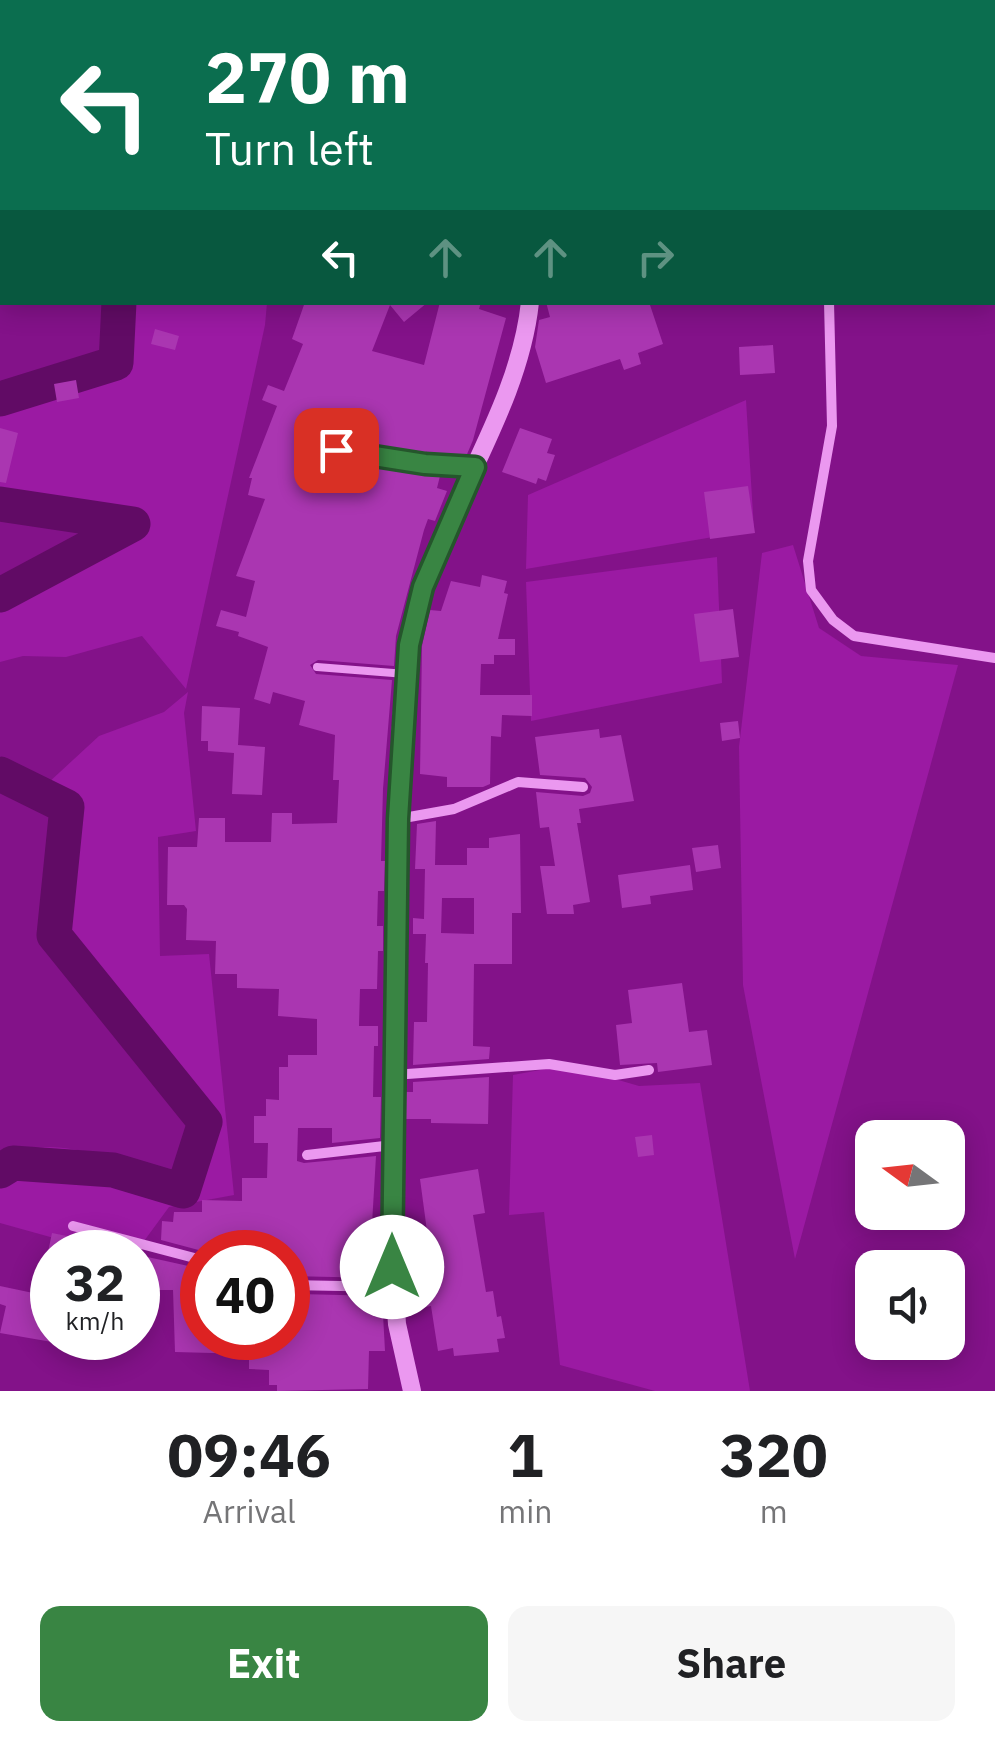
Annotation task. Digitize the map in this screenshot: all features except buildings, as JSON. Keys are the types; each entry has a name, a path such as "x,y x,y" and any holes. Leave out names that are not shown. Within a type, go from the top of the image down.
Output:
{"street":[{"path":"412,1391 400,1339 394,1286 392,1146 398,819 409,645 423,587 500,410 530,305"},
{"path":"829,305 832,426 808,561 811,590 832,620 854,636 995,658"},
{"path":"398,819 454,809 526,781 583,786"},
{"path":"393,1075 549,1064 616,1075 649,1070"},
{"path":"307,1155 392,1146"},
{"path":"73,1226 180,1254"},
{"path":"310,1285 394,1286"}],"lane":[{"path":"336,450 425,464 475,467"},
{"path":"317,666 406,674"}],"shaded area":[{"path":"109,305 267,305 186,689 142,636 66,657 23,656 0,662 0,578 99,529 0,515 0,386 107,356"},
{"path":"746,400 754,530 526,569 528,495"},
{"path":"793,545 819,628 861,656 958,665 795,1259 743,985 739,747 762,553"},
{"path":"717,557 722,683 531,721 526,582"},
{"path":"188,692 184,713 196,831 158,837 160,956 209,954 234,1195 169,1207 152,1230 30,1231 0,1223 0,1158 17,1150 60,1148 108,1156 170,1175 189,1122 41,934 50,815 0,789 0,756 47,784 99,736 164,712"},
{"path":"567,1065 639,1086 700,1083 750,1391 655,1391 560,1365 544,1212 509,1215 513,1075"}],"waterway":[{"path":"0,399 116,363 119,305"},
{"path":"0,504 133,524 0,595"},
{"path":"0,774 67,807 54,935 205,1122 183,1191 113,1170 13,1163 0,1171"}],"route":[{"path":"336,450 425,464 475,467 423,587 409,645 398,819 392,1267"}]}
